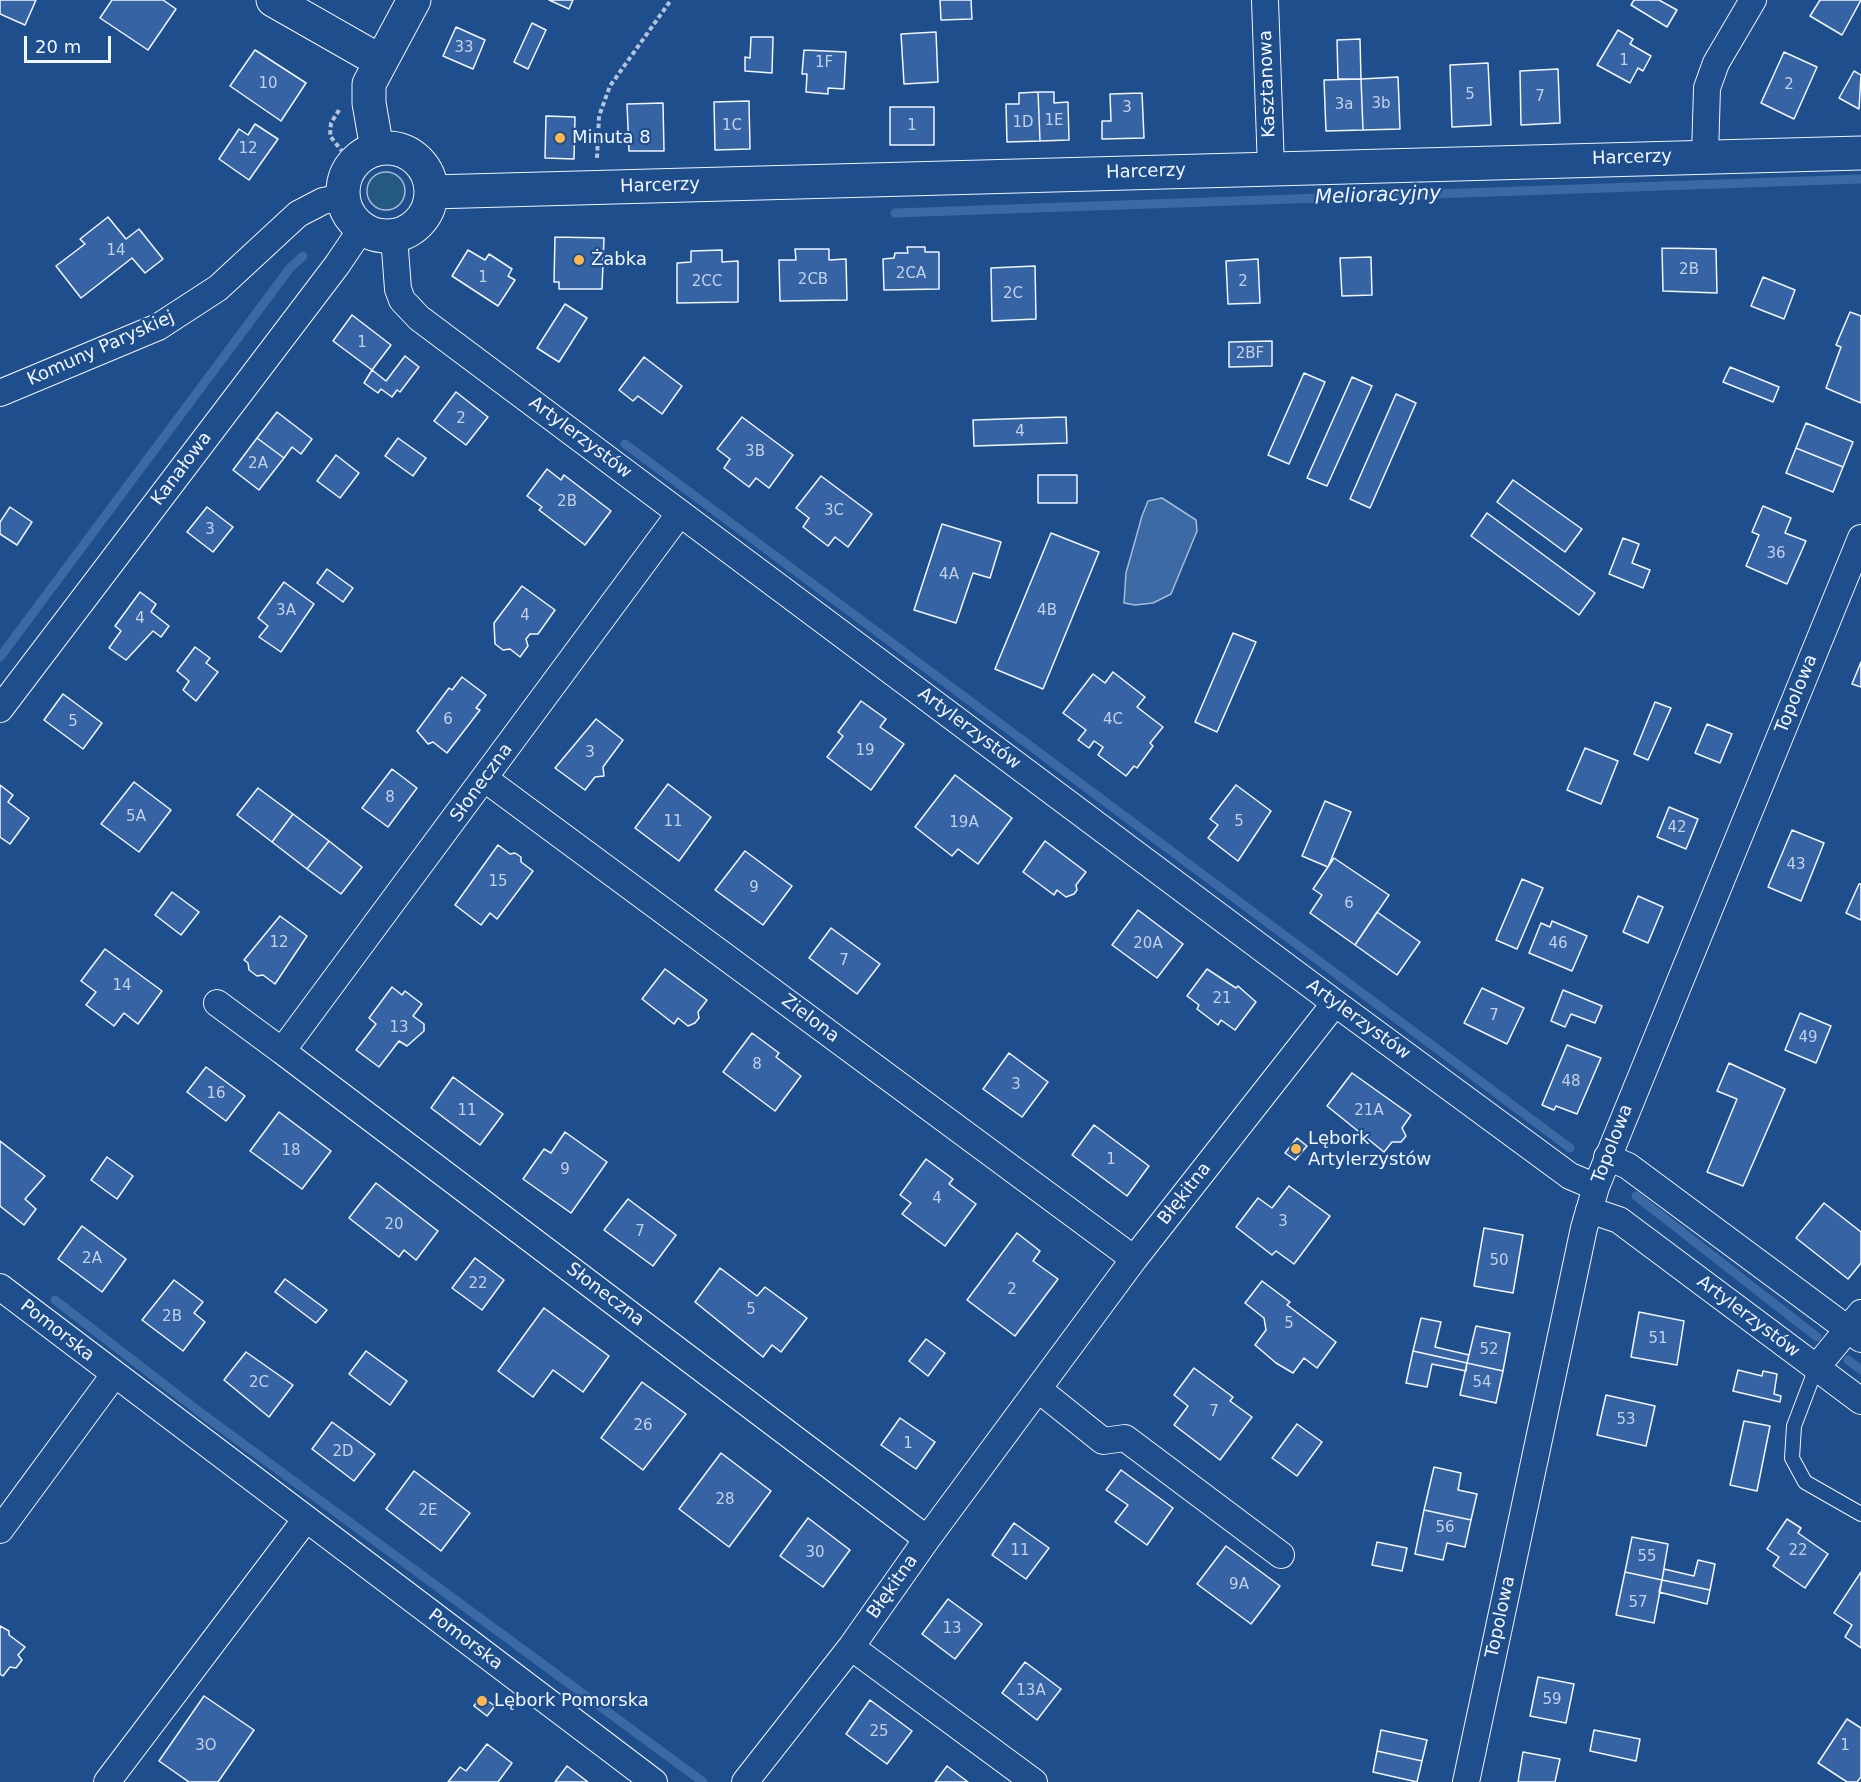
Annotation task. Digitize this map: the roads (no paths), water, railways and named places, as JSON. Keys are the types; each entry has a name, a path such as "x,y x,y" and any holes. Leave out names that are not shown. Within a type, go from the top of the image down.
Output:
{"street":[{"path":"273,0 380,61"},
{"path":"376,144 368,90 380,61 414,0"},
{"name":"Kasztanowa","path":"1265,0 1272,168"},
{"path":"1705,156 1707,88 1716,63 1752,0"},
{"path":"376,144 402,150 414,157 437,192 417,225 394,241 382,236 359,232 347,209 338,198 351,167 376,144"},
{"name":"Harcerzy","path":"437,192 1861,153"},
{"name":"Komuny Paryskiej","path":"0,393 158,327 189,309 246,264 298,214 317,203 338,198"},
{"name":"Kanałowa","path":"0,709 359,232"},
{"name":"Artylerzystów","path":"394,241 398,289 409,309 1335,1003 1570,1176 1619,1220 1861,1401"},
{"name":"Słoneczna","path":"282,1051 680,513"},
{"name":"Topolowa","path":"1466,1782 1593,1198 1607,1157 1861,538"},
{"name":"Zielona","path":"485,779 1134,1259"},
{"name":"Słoneczna","path":"217,1003 927,1539"},
{"name":"Błękitna","path":"745,1782 851,1647 927,1539 1134,1259 1335,1003"},
{"path":"1607,1157 1628,1166 1857,1327 1816,1368"},
{"name":"Pomorska","path":"0,1287 654,1782"},
{"path":"0,1530 114,1375"},
{"path":"1038,1389 1104,1441 1125,1438 1281,1555"},
{"path":"107,1782 306,1519"},
{"path":"851,1647 1034,1782"}],"lane":[{"name":"Artylerzystów","path":"1816,1368 1794,1426 1792,1458 1805,1482 1861,1514"}],"waterway":[{"name":"Melioracyjny","path":"895,213 1861,179"},
{"path":"0,657 290,268 303,256"},
{"path":"625,444 1570,1148"},
{"path":"1636,1196 1817,1337"},
{"path":"55,1300 205,1416 703,1782"},
{"path":"1848,1360 1861,1370"}],"place":[{"name":"Minuta 8","path":"560,138"},
{"name":"Żabka","path":"579,260"},
{"name":"Lębork Artylerzystów","path":"1296,1149"},
{"name":"Lębork Pomorska","path":"482,1701"}]}
